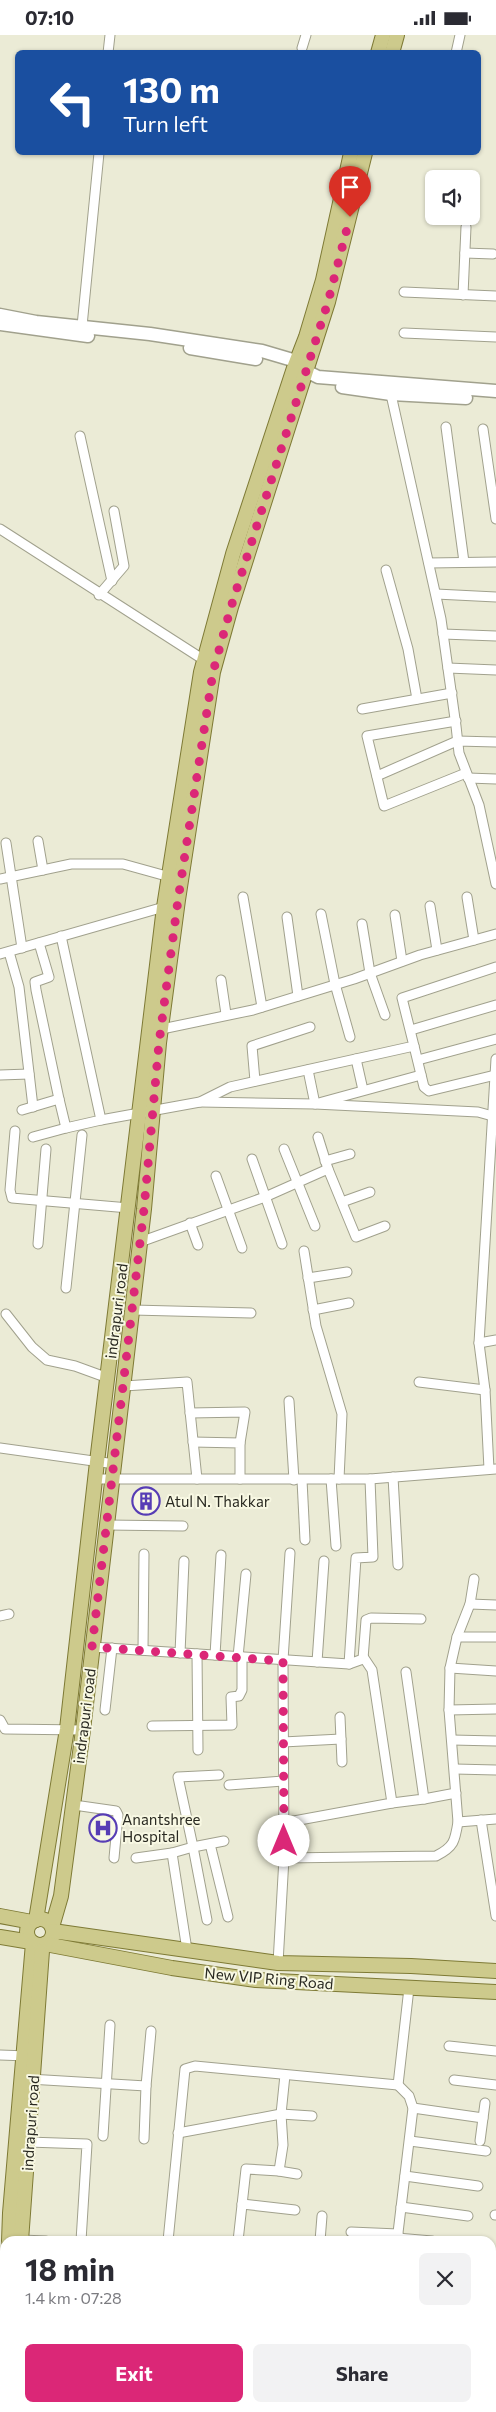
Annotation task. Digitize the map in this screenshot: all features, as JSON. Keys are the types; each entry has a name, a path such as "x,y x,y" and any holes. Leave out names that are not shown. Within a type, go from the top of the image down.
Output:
{"main road":[{"path":"379,50 383,35"},
{"path":"393,50 397,35"},
{"path":"300,370 306,337 323,280 351,155"},
{"name":"indrapuri road","path":"52,1929 61,1897 74,1805 133,1310 140,1242 147,1113 164,907 204,659 233,554 281,414 328,302 365,155"},
{"name":"indrapuri road","path":"155,1030 178,900 213,672 300,370"},
{"name":"indrapuri road","path":"34,1921 67,1729 97,1462 129,1208 147,1113"},
{"path":"0,1916 34,1921 44,1920 52,1929 50,1941 38,1943 27,1933 34,1921"},
{"name":"New VIP Ring Road","path":"52,1929 241,1959 278,1963 411,1966 496,1971"},
{"name":"New VIP Ring Road","path":"0,1937 172,1968 256,1980 496,1992"},
{"name":"indrapuri road","path":"16,2236 11,2214 27,2079 38,1943"},
{"name":"indrapuri road","path":"11,2214 28,2142 27,2079"}],"street":[{"path":"108,50 110,35"},
{"path":"302,48 306,35"},
{"path":"457,50 460,35"},
{"path":"82,326 99,155"},
{"path":"463,295 466,227"},
{"path":"465,253 493,254"},
{"path":"404,292 496,296"},
{"path":"0,315 36,322 222,344 262,351 318,377 390,389 496,399"},
{"path":"0,324 46,331 164,343 263,360 300,370"},
{"path":"404,333 496,337"},
{"path":"390,389 496,391"},
{"path":"390,389 436,594 456,721 456,741 479,805 496,884"},
{"path":"446,427 464,562"},
{"path":"483,429 496,519"},
{"path":"80,436 112,581"},
{"path":"99,595 124,567 114,511"},
{"path":"0,529 99,595 204,659"},
{"path":"429,563 496,562"},
{"path":"386,570 408,649 417,699"},
{"path":"436,594 496,597"},
{"path":"443,633 496,636"},
{"path":"448,668 496,670"},
{"path":"362,709 452,693"},
{"path":"456,721 367,736 384,806 467,775 496,779"},
{"path":"377,776 456,741 496,742"},
{"path":"38,841 43,871"},
{"path":"6,843 22,948"},
{"path":"0,879 71,864 122,864 170,877"},
{"path":"244,897 262,1007"},
{"path":"467,897 474,940"},
{"path":"430,905 437,950"},
{"path":"33,1107 20,987 5,953 164,907"},
{"path":"321,913 335,984 350,1037"},
{"path":"395,915 402,961"},
{"path":"287,917 298,995"},
{"path":"362,924 370,973 384,1015"},
{"path":"155,1030 262,1007 437,950 496,934"},
{"path":"61,937 101,1120"},
{"path":"39,943 49,977 35,982 36,990 58,1099 66,1128"},
{"path":"495,1075 429,1091 424,1087 402,998 496,967"},
{"path":"221,980 226,1015"},
{"path":"411,1030 496,1005"},
{"path":"255,1081 252,1046 310,1027"},
{"path":"418,1060 496,1039"},
{"path":"200,1102 217,1091 255,1081 414,1046"},
{"path":"356,1059 363,1090"},
{"path":"95,1479 370,1479 493,1469 479,1343 493,1172 496,1059"},
{"path":"308,1070 316,1104"},
{"path":"0,1074 29,1074"},
{"path":"316,1104 421,1075"},
{"path":"22,1110 58,1099"},
{"path":"33,1137 101,1120 200,1102 316,1104 478,1112 494,1117"},
{"path":"478,1112 495,1107"},
{"path":"15,1131 10,1195 12,1198 129,1208"},
{"path":"66,1288 82,1135"},
{"path":"318,1137 327,1165 356,1237 386,1226"},
{"path":"38,1244 46,1149"},
{"path":"284,1149 315,1226"},
{"path":"140,1242 265,1197 298,1183 327,1165 350,1154"},
{"path":"252,1159 282,1244"},
{"path":"216,1175 242,1248"},
{"path":"342,1202 370,1193"},
{"path":"190,1223 198,1245"},
{"path":"304,1251 319,1342 342,1414 335,1479 336,1546"},
{"path":"308,1278 347,1272"},
{"path":"313,1309 349,1303"},
{"path":"133,1310 251,1313"},
{"path":"6,1314 32,1347 46,1360 75,1366 108,1378"},
{"path":"479,1343 496,1340"},
{"path":"124,1386 187,1382 196,1479"},
{"path":"419,1382 485,1390"},
{"path":"289,1401 305,1540"},
{"path":"190,1413 244,1412 240,1443 240,1479"},
{"path":"193,1442 240,1443"},
{"path":"0,1448 115,1464"},
{"path":"393,1477 398,1565"},
{"path":"349,1664 356,1558 373,1557 370,1479"},
{"path":"107,1525 183,1526"},
{"path":"278,1963 284,1858 283,1661 290,1553"},
{"path":"143,1650 144,1554"},
{"path":"215,1655 221,1555"},
{"path":"180,1653 184,1561"},
{"path":"317,1662 324,1561"},
{"path":"152,1726 232,1725 230,1697 239,1696 242,1690 240,1657 246,1574"},
{"path":"284,1858 436,1856 450,1849 456,1839 458,1822 449,1710 450,1669 457,1637 470,1603 474,1579"},
{"path":"470,1603 496,1605"},
{"path":"392,1803 372,1670 364,1658 366,1620 371,1618 421,1619"},
{"path":"457,1637 496,1637"},
{"path":"92,1647 349,1664 361,1662 364,1658"},
{"path":"105,1710 112,1648"},
{"path":"197,1654 198,1750"},
{"path":"450,1669 496,1671"},
{"path":"406,1672 424,1799"},
{"path":"449,1710 496,1709"},
{"path":"340,1717 342,1762"},
{"path":"0,1720 5,1729 83,1730"},
{"path":"283,1742 341,1739"},
{"path":"452,1740 496,1741"},
{"path":"455,1769 496,1770"},
{"path":"207,1920 178,1777 219,1775"},
{"path":"229,1785 283,1781"},
{"path":"283,1823 456,1793"},
{"path":"74,1805 116,1811 118,1815 114,1858"},
{"path":"458,1822 496,1819"},
{"path":"481,1820 496,1916"},
{"path":"136,1858 172,1853 224,1841"},
{"path":"210,1844 228,1917"},
{"path":"172,1853 187,1950"},
{"path":"398,2085 409,1988"},
{"path":"103,2136 110,2025"},
{"path":"144,2139 151,2031"},
{"path":"448,2045 496,2051"},
{"path":"0,2055 29,2056"},
{"path":"168,2236 185,2069 195,2066 398,2085 409,2097 413,2108 397,2236"},
{"path":"279,2171 283,2145 281,2114 285,2075"},
{"path":"27,2079 146,2086"},
{"path":"454,2080 496,2085"},
{"path":"480,2141 485,2103"},
{"path":"413,2108 483,2118"},
{"path":"178,2133 281,2114 312,2116"},
{"path":"410,2141 486,2151"},
{"path":"28,2142 87,2144 81,2236"},
{"path":"239,2236 246,2169 297,2174"},
{"path":"405,2176 478,2186"},
{"path":"242,2204 295,2210"},
{"path":"401,2207 468,2216"},
{"path":"320,2236 322,2216"},
{"path":"351,2233 379,2236"}],"place":[{"name":"Atul N. Thakkar","path":"146,1501"},
{"name":"Anantshree Hospital","path":"103,1828"}],"route":[{"path":"284,1841 283,1661 92,1647 129,1351 154,1111 159,1043 194,788 213,672 231,607 260,521 328,302 350,217"}]}
